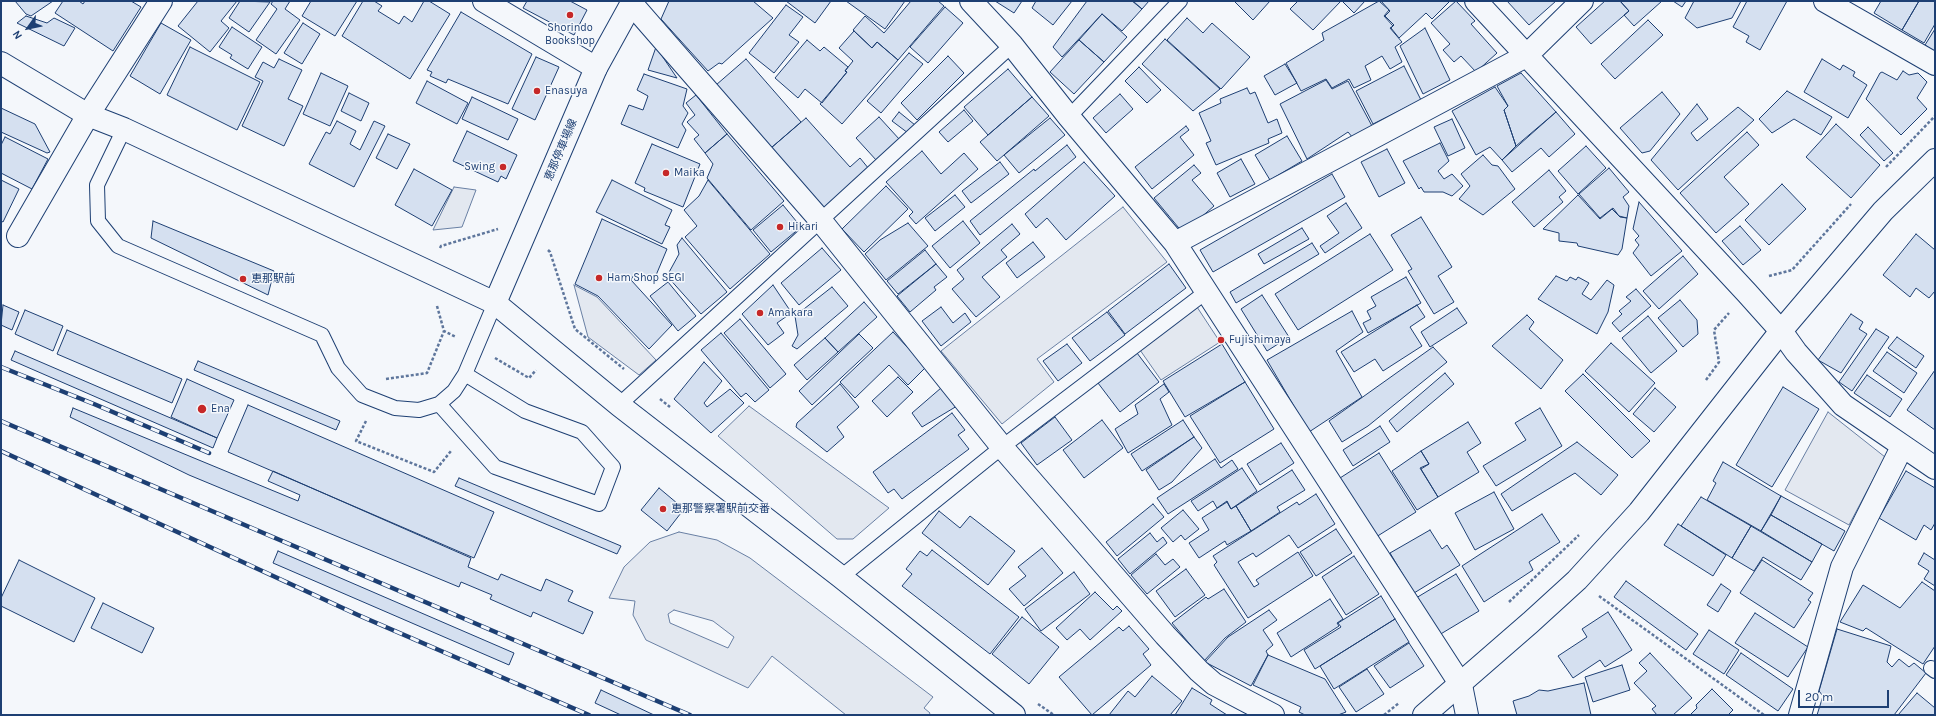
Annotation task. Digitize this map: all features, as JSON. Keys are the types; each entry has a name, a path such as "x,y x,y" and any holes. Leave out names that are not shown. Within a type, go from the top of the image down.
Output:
{"street":[{"path":"18,236 88,115 161,1"},
{"path":"484,1 596,68"},
{"path":"971,1 1012,45 1175,243 1461,685 1467,715"},
{"path":"1476,1 1747,293 1781,331 1804,362 1842,405 1935,468"},
{"path":"1175,243 1526,56 1582,1"},
{"path":"1825,1 1935,64"},
{"path":"633,2 821,221 1002,448 1165,635 1199,671 1214,684 1273,715"},
{"name":"恵那停車場線","path":"495,303 596,68 633,2"},
{"path":"1,63 88,115 124,129 495,303 619,405 841,577 1014,715"},
{"path":"1424,715 1461,685 1531,622 1587,568 1639,512 1781,331 1883,211 1935,160"},
{"path":"1800,715 1842,567 1902,447"}],"lane":[{"path":"1069,116 1180,1"},
{"path":"619,405 1012,45"},
{"path":"124,129 97,185 98,221 118,246 322,335 338,368 362,395 395,408 419,410 439,404 454,392 465,374 495,303"},
{"path":"841,577 1002,448 1206,292"},
{"path":"439,404 495,467 599,504 613,467 582,432 525,411 465,374"}],"path":[{"path":"1885,168 1935,116"},
{"path":"1705,381 1719,362 1714,330 1761,278 1792,270 1852,203"},
{"path":"444,331 427,373 385,379 356,441 434,472 466,434"},
{"path":"1509,603 1583,531"},
{"path":"1597,595 1764,715"},
{"path":"1384,715 1401,701"}],"shaded area":[{"path":"454,187 476,190 462,227 433,230"},
{"path":"1123,207 1167,262 1037,359 1054,382 1002,424 941,351"},
{"path":"574,285 597,297 656,360 639,375 588,337"},
{"path":"1197,307 1220,342 1161,380 1140,350"},
{"path":"749,406 889,508 853,539 837,539 718,436"},
{"path":"1828,412 1885,457 1849,525 1785,490"},
{"path":"679,532 717,540 750,558 933,697 924,708 930,713 929,715 846,715 772,656 748,688 646,640 633,615 635,601 609,598 624,567 650,542","holes":["674,610 713,621 734,637 728,648 670,623 668,614"]}],"building":[{"path":"15,1 53,1 31,16 26,14"},
{"path":"63,1 79,1 83,4 85,1 131,1 141,7 113,51 55,13"},
{"path":"198,1 237,1 221,21 229,28 210,52 178,26"},
{"path":"240,1 270,2 249,32 229,18"},
{"path":"273,1 290,1 285,9 300,20 276,54 256,40 277,9 271,4"},
{"path":"311,1 357,1 335,36 302,16"},
{"path":"363,1 374,1 382,6 378,11 399,24 404,16 412,22 424,1 429,1 450,14 410,79 342,36"},
{"path":"527,1 570,1 587,10 574,35 523,8"},
{"path":"669,1 753,1 773,18 722,64 719,63 708,71 661,19"},
{"path":"786,1 831,1 815,23"},
{"path":"846,1 905,1 885,29"},
{"path":"911,1 938,1 944,6 898,60 877,42 872,48 853,30 865,16 884,33"},
{"path":"995,1 1022,1 1014,13"},
{"path":"1036,1 1072,1 1053,25 1032,8"},
{"path":"1087,1 1132,1 1142,9 1122,31 1102,14 1062,57 1053,47"},
{"path":"1133,1 1149,1 1142,9"},
{"path":"1234,1 1270,1 1253,20"},
{"path":"1298,1 1341,1 1313,30 1290,9"},
{"path":"1342,1 1365,1 1354,13"},
{"path":"1379,1 1389,10 1384,16 1393,26 1390,28 1402,42 1395,47 1402,62 1390,69 1382,56 1365,66 1371,80 1354,88 1349,79 1332,88 1326,79 1301,91 1286,63 1324,40 1322,33"},
{"path":"1381,1 1450,1 1432,19 1426,13 1399,38 1391,28 1394,25 1385,16 1390,11"},
{"path":"1456,1 1475,21 1471,24 1497,53 1476,72 1461,56 1454,62 1443,50 1450,44 1431,23"},
{"path":"1507,1 1556,1 1529,25"},
{"path":"1605,1 1620,1 1629,11 1591,44 1576,27"},
{"path":"1620,1 1662,1 1634,26 1624,15 1629,11"},
{"path":"1673,1 1686,1 1682,7"},
{"path":"1694,1 1741,1 1732,18 1697,28 1685,18"},
{"path":"1747,1 1787,1 1760,50 1746,42 1749,36 1733,27"},
{"path":"1881,1 1919,1 1902,30 1874,13"},
{"path":"1919,1 1935,1 1935,24 1924,43 1902,30"},
{"path":"786,5 803,17 789,35 799,42 774,73 749,53"},
{"path":"945,7 963,23 928,63 910,47"},
{"path":"461,12 532,54 508,104 448,79 446,83 430,76 432,72 427,70"},
{"path":"1102,14 1127,37 1104,62 1079,40"},
{"path":"26,16 47,23 54,18 75,28 64,46 17,23"},
{"path":"1187,18 1203,33 1212,23 1250,57 1221,89 1167,40"},
{"path":"1648,20 1663,35 1615,79 1601,64"},
{"path":"161,23 191,40 160,94 130,76"},
{"path":"303,23 320,34 302,64 284,53"},
{"path":"232,27 262,47 248,69 230,58 232,55 219,47"},
{"path":"1425,28 1450,80 1423,94 1400,46"},
{"path":"1935,29 1935,52 1925,45"},
{"path":"854,31 872,48 877,42 898,60 842,124 820,104 847,72 845,71 853,61 839,48"},
{"path":"1165,39 1220,89 1193,111 1142,64"},
{"path":"807,40 820,51 824,47 848,67 845,71 847,72 822,103 805,89 798,98 775,78"},
{"path":"1079,40 1104,62 1074,94 1050,72"},
{"path":"190,47 260,82 237,130 167,95"},
{"path":"656,47 677,78 648,70"},
{"path":"909,53 923,64 881,113 867,101"},
{"path":"948,56 964,73 917,120 901,103"},
{"path":"536,57 559,67 535,120 512,109"},
{"path":"279,59 302,70 288,99 303,106 284,146 242,126 263,81 255,77 263,62 274,68"},
{"path":"746,59 801,122 771,148 716,85"},
{"path":"1822,59 1840,70 1843,65 1855,72 1853,76 1867,85 1848,118 1804,92"},
{"path":"1285,64 1297,83 1275,95 1264,76"},
{"path":"1404,66 1421,100 1373,124 1356,91"},
{"path":"1139,67 1161,90 1147,103 1125,81"},
{"path":"1008,69 1032,97 988,135 964,107"},
{"path":"1903,71 1909,75 1918,73 1927,82 1917,98 1927,109 1901,135 1866,99 1880,73 1882,72 1897,80"},
{"path":"321,73 348,86 330,126 303,114"},
{"path":"1521,73 1556,112 1516,146 1504,110 1508,106 1497,86"},
{"path":"644,74 687,89 683,106 688,113 682,124 686,130 678,148 621,124 629,105 643,110 648,96 637,90"},
{"path":"1326,80 1332,89 1348,81 1372,126 1353,138 1348,132 1307,159 1280,104"},
{"path":"427,81 468,103 457,124 416,103"},
{"path":"1495,87 1508,106 1504,110 1516,146 1502,160 1490,147 1476,155 1452,111"},
{"path":"1247,88 1250,94 1255,92 1268,123 1277,119 1282,133 1268,139 1269,143 1216,165 1206,143 1211,141 1199,113 1221,103 1220,99"},
{"path":"1787,91 1832,117 1821,135 1794,119 1772,133 1759,119"},
{"path":"1662,92 1680,114 1650,151 1642,153 1620,128"},
{"path":"349,93 369,103 361,121 341,111"},
{"path":"1120,94 1133,109 1106,133 1093,118"},
{"path":"696,95 727,134 705,153 694,139 699,135 687,122 695,115 686,103"},
{"path":"472,97 518,119 508,140 462,119"},
{"path":"1032,97 1049,116 997,161 980,142"},
{"path":"1697,104 1708,119 1691,133 1697,141 1738,107 1754,120 1678,190 1651,160"},
{"path":"1,108 35,124 50,152 47,153 1,132"},
{"path":"964,110 973,121 948,142 939,132"},
{"path":"899,112 915,125 908,133 892,121"},
{"path":"1556,112 1575,134 1549,157 1541,148 1512,172 1502,160"},
{"path":"879,117 900,140 877,161 856,138"},
{"path":"806,118 850,167 860,158 869,169 824,208 771,148"},
{"path":"1050,118 1065,135 1019,173 1004,155"},
{"path":"1452,119 1465,148 1448,156 1434,127"},
{"path":"337,121 356,131 350,144 360,150 374,121 385,126 354,187 309,164 326,132 330,134"},
{"path":"1836,124 1880,165 1851,198 1806,157"},
{"path":"1186,126 1189,130 1180,137 1194,155 1152,189 1135,167"},
{"path":"1868,127 1893,153 1884,161 1860,135"},
{"path":"467,131 517,155 506,179 501,176 498,182 453,161"},
{"path":"1747,132 1759,145 1724,177 1749,204 1716,233 1680,193"},
{"path":"388,134 410,144 397,169 376,158"},
{"path":"727,134 784,201 751,230 707,178 713,164 705,153"},
{"path":"1287,136 1302,161 1270,180 1255,155"},
{"path":"5,137 48,159 32,189 1,173 1,145"},
{"path":"1440,143 1449,161 1438,171 1444,179 1452,174 1463,186 1452,196 1443,192 1424,192 1421,187 1419,189 1403,161"},
{"path":"652,144 700,164 683,207 644,191 645,188 635,183"},
{"path":"1067,145 1076,157 980,235 970,221 1034,169 1035,171"},
{"path":"1586,146 1606,168 1578,194 1558,171"},
{"path":"1387,149 1405,183 1379,197 1361,162"},
{"path":"922,151 941,174 964,153 978,169 916,224 909,216 913,212 886,182"},
{"path":"1483,155 1492,165 1498,166 1515,189 1483,215 1459,199 1470,186 1461,174"},
{"path":"1241,159 1255,184 1230,197 1217,173"},
{"path":"1000,162 1009,174 971,203 962,191"},
{"path":"1084,162 1115,196 1066,240 1047,218 1036,228 1025,214"},
{"path":"1194,165 1201,173 1192,180 1214,206 1183,233 1154,198"},
{"path":"1609,168 1629,192 1623,197 1629,206 1627,218 1619,216 1613,208 1600,218 1579,194"},
{"path":"414,169 452,190 432,226 395,205"},
{"path":"1549,170 1566,191 1559,197 1563,202 1534,227 1512,202"},
{"path":"1332,174 1345,197 1213,272 1200,250"},
{"path":"1,180 19,189 3,222 1,221"},
{"path":"612,180 672,210 665,225 670,227 662,244 596,212"},
{"path":"708,180 770,254 730,289 685,237 697,226 684,210 699,196"},
{"path":"1782,184 1806,209 1769,245 1745,220"},
{"path":"886,186 908,209 864,252 842,229"},
{"path":"955,195 965,207 935,231 925,218"},
{"path":"1578,195 1600,219 1612,209 1620,217 1627,218 1622,249 1618,255 1578,246 1577,243 1559,241 1559,233 1543,229"},
{"path":"1639,202 1682,251 1651,276 1633,253 1639,245 1635,240 1639,236 1633,229"},
{"path":"1346,203 1362,228 1325,253 1320,246 1339,233 1327,216"},
{"path":"783,205 801,227 771,252 753,230"},
{"path":"1421,217 1452,267 1438,276 1454,302 1434,314 1408,271 1412,269 1391,235"},
{"path":"602,219 667,249 654,280 635,273 631,280 672,325 649,349 598,296 575,284"},
{"path":"153,221 274,271 268,295 151,238"},
{"path":"963,221 980,243 950,268 932,246"},
{"path":"908,223 928,246 886,280 865,254 880,240"},
{"path":"1012,224 1020,234 1001,250 1007,257 982,277 1000,297 976,317 952,289 964,279 957,270"},
{"path":"1740,226 1761,250 1743,265 1722,241"},
{"path":"1302,228 1309,239 1264,264 1258,254"},
{"path":"1370,234 1393,270 1298,330 1275,294"},
{"path":"1916,234 1935,250 1935,291 1929,298 1916,288 1910,297 1883,275"},
{"path":"682,238 727,292 701,314 667,276 679,254 677,245"},
{"path":"1033,242 1045,257 1017,278 1006,263"},
{"path":"1312,243 1319,254 1236,303 1230,292"},
{"path":"822,248 841,270 799,305 781,283"},
{"path":"925,250 936,264 898,294 887,281"},
{"path":"1683,256 1698,274 1659,309 1643,291"},
{"path":"936,264 947,277 934,287 936,290 910,312 897,296"},
{"path":"1169,264 1186,288 1125,334 1108,311"},
{"path":"1556,276 1567,281 1570,277 1576,280 1578,277 1589,283 1582,294 1591,300 1607,280 1614,285 1608,312 1597,334 1538,299"},
{"path":"1406,277 1421,303 1368,333 1363,323 1371,319 1367,311 1376,306 1371,297"},
{"path":"668,282 696,316 678,331 650,296"},
{"path":"773,285 789,309 787,316 777,323 784,333 768,345 742,314"},
{"path":"832,287 848,306 797,349 792,346 798,335 795,316"},
{"path":"1636,289 1651,306 1620,332 1612,323 1622,314 1619,311 1631,301 1626,297"},
{"path":"1262,295 1289,337 1267,351 1241,309"},
{"path":"1680,300 1697,320 1698,334 1683,347 1658,318"},
{"path":"864,302 877,317 838,352 825,338"},
{"path":"3,305 19,312 12,330 1,325"},
{"path":"1417,305 1425,317 1410,327 1422,346 1383,371 1375,359 1354,372 1341,352"},
{"path":"941,307 953,323 965,313 971,322 941,346 922,321"},
{"path":"1457,308 1467,323 1430,347 1421,332"},
{"path":"25,310 63,326 53,351 15,334"},
{"path":"1352,311 1363,332 1336,351 1362,397 1309,432 1267,360"},
{"path":"1107,312 1125,335 1090,361 1072,338"},
{"path":"1851,314 1863,322 1859,329 1867,334 1841,373 1818,360"},
{"path":"1527,315 1534,322 1529,329 1563,360 1541,389 1492,346"},
{"path":"1648,316 1677,351 1651,373 1622,338"},
{"path":"740,319 786,374 770,388 724,333"},
{"path":"1876,329 1889,337 1852,391 1839,382"},
{"path":"67,330 182,379 172,403 57,354"},
{"path":"893,332 926,367 908,385 889,365 855,398 840,382"},
{"path":"721,333 769,390 755,402 746,393 741,397 701,350"},
{"path":"859,334 873,348 812,405 799,391"},
{"path":"1897,337 1924,356 1916,368 1888,348"},
{"path":"825,338 838,352 807,380 794,365"},
{"path":"1611,343 1655,383 1629,412 1585,371"},
{"path":"1067,344 1082,363 1058,381 1043,361"},
{"path":"1222,344 1245,382 1185,417 1163,381"},
{"path":"1433,347 1447,362 1368,426 1342,442 1329,421"},
{"path":"15,351 217,438 213,448 11,360"},
{"path":"1887,352 1917,373 1904,393 1873,371"},
{"path":"1137,353 1159,382 1120,412 1098,383"},
{"path":"198,361 340,421 336,430 194,370"},
{"path":"704,362 722,381 704,403 707,407 730,389 744,403 711,433 674,399"},
{"path":"1935,370 1935,430 1907,410"},
{"path":"1445,373 1454,384 1397,432 1389,421"},
{"path":"1583,374 1650,441 1632,458 1565,391"},
{"path":"1867,375 1902,399 1890,417 1854,393"},
{"path":"898,377 913,392 887,417 872,401"},
{"path":"187,379 234,400 217,438 171,417"},
{"path":"1245,382 1274,429 1220,463 1190,416"},
{"path":"840,384 859,407 837,427 844,437 827,452 796,427 797,423"},
{"path":"1164,384 1169,392 1160,399 1172,425 1128,453 1115,429 1138,414 1135,405"},
{"path":"1783,387 1819,409 1772,487 1736,465"},
{"path":"941,388 957,406 922,427 912,413"},
{"path":"1655,388 1676,407 1654,432 1633,414"},
{"path":"248,405 494,512 474,558 228,452"},
{"path":"73,408 298,501 300,495 268,481 273,471 471,558 468,567 498,580 501,574 541,591 546,579 573,591 568,601 593,612 583,634 533,612 531,617 490,599 492,595 461,582 459,587 189,475 70,417"},
{"path":"1540,408 1562,446 1496,486 1483,466 1526,440 1515,423"},
{"path":"952,413 965,430 958,435 969,449 902,499 894,489 888,493 873,472"},
{"path":"1055,417 1072,440 1037,465 1021,443"},
{"path":"1102,420 1123,448 1084,478 1063,450"},
{"path":"1183,420 1194,437 1142,471 1131,454"},
{"path":"1468,422 1481,443 1467,452 1479,472 1438,497 1421,469 1429,464 1421,451"},
{"path":"1380,426 1390,442 1353,466 1343,450"},
{"path":"1194,437 1202,448 1172,482 1159,490 1146,470"},
{"path":"1577,442 1618,475 1601,495 1575,473 1512,511 1501,494"},
{"path":"1281,443 1294,463 1260,485 1247,464"},
{"path":"1421,451 1429,464 1420,468 1438,497 1417,510 1392,471"},
{"path":"1379,453 1416,512 1376,537 1340,478"},
{"path":"1215,459 1221,468 1232,460 1238,469 1168,514 1157,498"},
{"path":"1723,462 1781,496 1761,531 1707,500 1716,483 1713,481"},
{"path":"1242,468 1257,491 1231,509 1227,501 1217,508 1213,501 1198,511 1191,501"},
{"path":"1292,470 1305,490 1277,507 1280,512 1251,531 1236,506"},
{"path":"1906,471 1935,488 1935,523 1931,530 1924,525 1916,540 1879,518"},
{"path":"459,478 621,546 617,554 455,486"},
{"path":"659,488 684,509 667,531 641,510"},
{"path":"1494,492 1514,529 1475,550 1455,513"},
{"path":"1316,494 1335,524 1298,548 1289,535 1256,557 1253,553 1238,562 1254,587 1259,584 1256,580 1298,552 1313,576 1248,618 1214,565 1217,562 1213,556 1297,502 1299,505"},
{"path":"1781,496 1845,531 1834,551 1771,515"},
{"path":"1701,497 1751,526 1732,558 1681,526"},
{"path":"1227,502 1231,509 1236,506 1251,531 1227,545 1225,541 1199,558 1189,543 1209,530 1202,518"},
{"path":"1153,504 1164,517 1117,556 1106,542"},
{"path":"1183,510 1199,529 1185,540 1181,535 1173,542 1161,528"},
{"path":"939,511 960,528 970,516 1015,551 988,585 922,533"},
{"path":"1542,514 1560,542 1529,562 1533,570 1484,602 1462,566"},
{"path":"1771,515 1822,544 1812,562 1761,531"},
{"path":"1678,524 1726,555 1713,576 1664,545"},
{"path":"1751,526 1812,562 1801,580 1763,557 1754,571 1732,558"},
{"path":"1336,529 1352,553 1316,576 1300,552"},
{"path":"1430,530 1442,549 1447,545 1460,565 1414,593 1390,553"},
{"path":"1150,533 1157,542 1163,537 1167,543 1130,574 1118,559"},
{"path":"1042,548 1063,573 1024,606 1009,589 1026,576 1018,567"},
{"path":"932,550 1019,617 990,654 902,586 912,574 906,569 920,551 927,556"},
{"path":"278,551 514,653 509,665 273,563"},
{"path":"1924,553 1935,560 1935,586 1924,579 1929,571 1918,564"},
{"path":"1156,554 1165,565 1173,559 1180,567 1147,594 1131,575"},
{"path":"1354,556 1379,594 1346,615 1322,577"},
{"path":"19,560 95,598 74,642 1,606 1,598"},
{"path":"1762,560 1813,593 1808,600 1811,602 1794,628 1740,593"},
{"path":"1186,569 1205,595 1175,617 1156,591"},
{"path":"1074,572 1090,594 1041,631 1025,609"},
{"path":"1456,574 1479,611 1439,635 1416,598"},
{"path":"1626,581 1698,634 1686,650 1614,597"},
{"path":"1922,582 1935,591 1935,646 1923,664 1866,628 1863,631 1840,622 1863,585 1900,608"},
{"path":"1721,584 1731,591 1718,612 1707,605"},
{"path":"1224,589 1246,622 1225,638 1204,661 1172,623 1206,597 1208,599"},
{"path":"1095,592 1113,610 1117,606 1122,611 1090,640 1080,629 1067,640 1056,628"},
{"path":"1381,596 1395,619 1315,669 1304,650 1341,627 1338,623"},
{"path":"1330,599 1343,619 1337,623 1339,626 1291,657 1277,633"},
{"path":"103,603 154,628 142,653 91,628"},
{"path":"1269,610 1277,620 1263,630 1273,645 1266,651 1268,655 1251,686 1205,662 1228,637"},
{"path":"1608,612 1632,650 1605,667 1600,660 1573,678 1558,656 1587,637 1582,629"},
{"path":"1755,613 1808,647 1788,677 1735,643"},
{"path":"1022,617 1059,647 1029,684 992,654"},
{"path":"1395,619 1409,642 1334,689 1320,666"},
{"path":"1129,626 1149,649 1143,654 1151,665 1092,715 1059,677 1119,627 1123,631"},
{"path":"1837,629 1891,646 1887,662 1892,667 1899,659 1909,667 1914,663 1926,673 1894,715 1817,715 1823,696 1819,691"},
{"path":"1709,630 1739,650 1724,674 1693,654"},
{"path":"1409,643 1424,666 1390,688 1374,666"},
{"path":"1650,653 1692,698 1673,715 1657,715 1652,709 1656,706 1634,683 1647,671 1639,663"},
{"path":"1741,653 1793,689 1778,711 1726,675"},
{"path":"1268,655 1325,679 1346,712 1338,715 1305,715 1299,712 1301,707 1253,685"},
{"path":"1622,665 1630,690 1593,702 1585,677"},
{"path":"1367,669 1384,694 1356,712 1339,687"},
{"path":"1152,676 1182,701 1170,715 1109,715 1128,691 1135,697"},
{"path":"1584,683 1591,715 1517,715 1513,701 1529,696 1539,690 1548,691"},
{"path":"1192,688 1212,700 1210,704 1227,715 1175,715"},
{"path":"1712,689 1733,710 1728,715 1690,715 1697,708 1696,705"},
{"path":"601,690 654,715 621,715 595,703"},
{"path":"1917,693 1935,708 1935,715 1898,715"}],"railway":[{"path":"1,367 94,404 209,453"},
{"path":"1,421 690,715"},
{"path":"1,451 358,615 589,715"}],"place":[{"name":"Shorindo Bookshop","path":"570,15"},
{"name":"Enasuya","path":"537,91"},
{"name":"Swing","path":"503,167"},
{"name":"Maika","path":"666,173"},
{"name":"Hikari","path":"780,227"},
{"name":"Ham Shop SEGI","path":"599,278"},
{"name":"恵那駅前","path":"243,279"},
{"name":"Amakara","path":"760,313"},
{"name":"Fujishimaya","path":"1221,340"},
{"name":"Ena","path":"202,409"},
{"name":"恵那警察署駅前交番","path":"663,509"}]}
